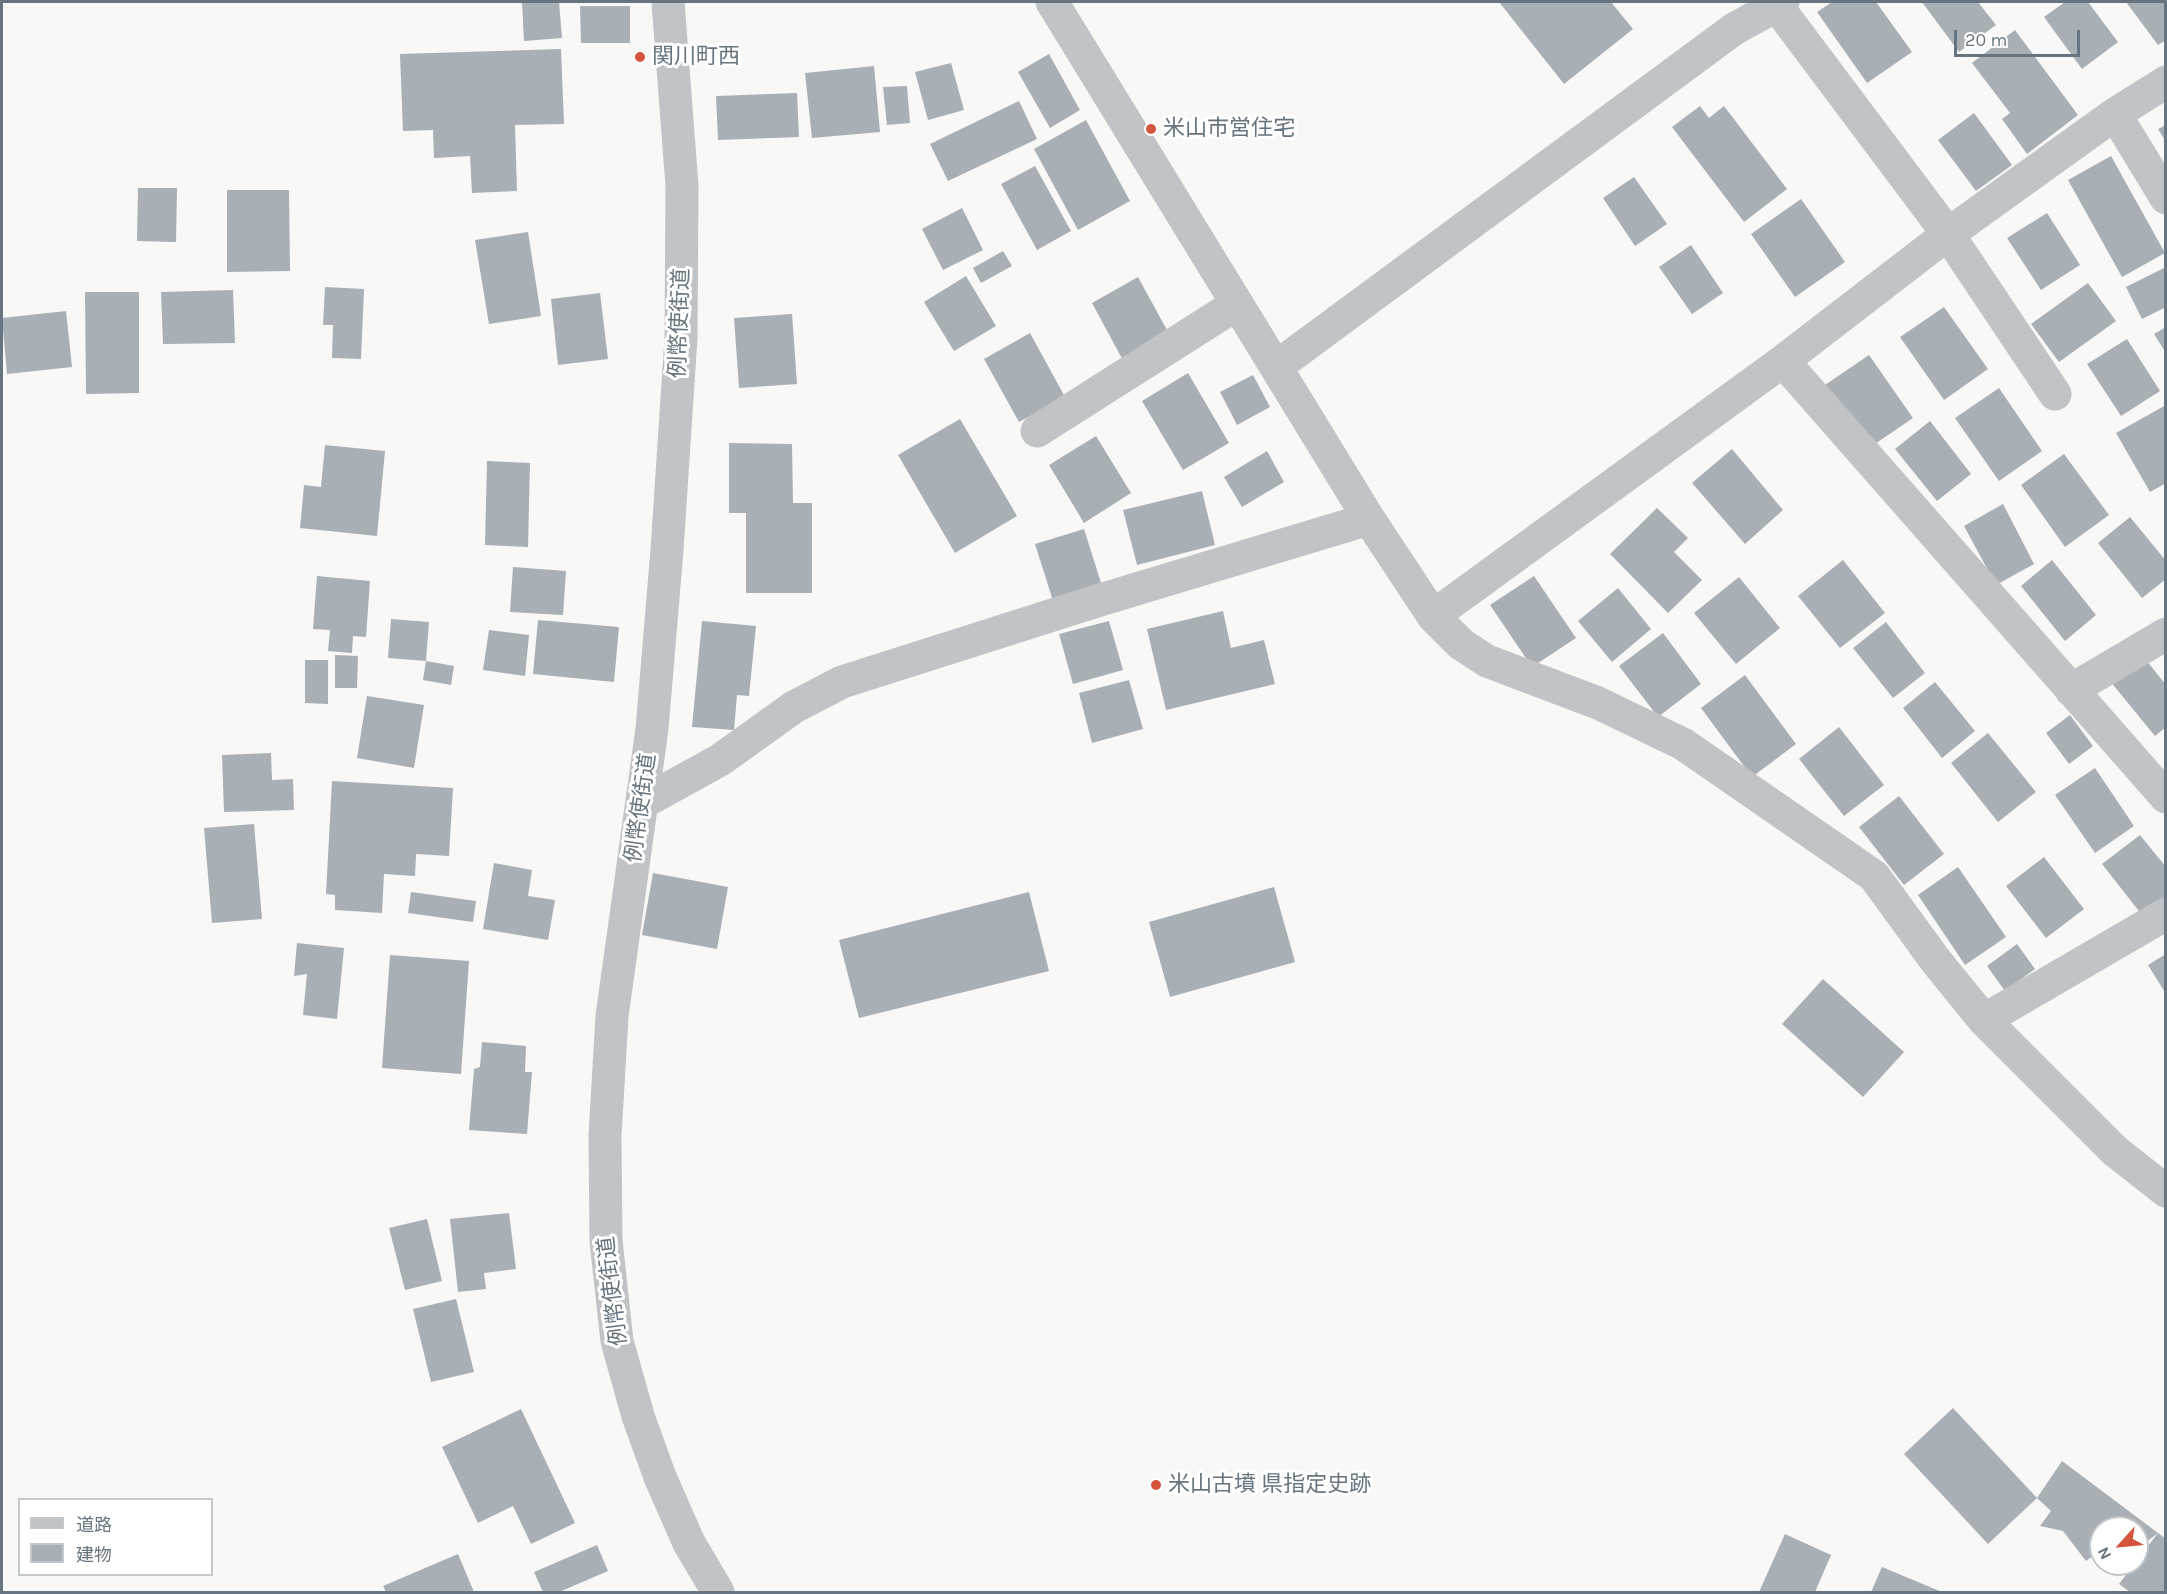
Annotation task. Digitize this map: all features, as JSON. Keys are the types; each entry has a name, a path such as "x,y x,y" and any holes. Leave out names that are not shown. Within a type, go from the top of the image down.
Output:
{"street":[{"name":"例幣使街道","path":"668,2 682,186 681,338 652,729 612,1016 605,1136 606,1241 616,1341 638,1416 660,1477 689,1543 718,1593"},
{"path":"1052,2 1369,519 1433,616 1461,644 1487,661 1598,704 1683,744 1874,876 1936,961 1984,1020 2115,1151 2166,1191"},
{"path":"1276,367 1519,190 1734,29 1780,4 1948,234 2055,394"},
{"path":"1433,616 1783,361 1948,234 2115,114 2166,82"},
{"path":"2115,114 2166,198"},
{"path":"1037,431 1237,304"},
{"path":"1783,361 2166,797"},
{"path":"642,803 720,760 794,707 842,682 1100,600 1369,519"},
{"path":"2071,690 2166,634"},
{"path":"1984,1020 2166,914"}],"building":[{"path":"522,2 559,2 562,38 524,41"},
{"path":"1499,2 1611,2 1633,29 1564,84"},
{"path":"1832,2 1876,2 1912,52 1867,83 1817,12"},
{"path":"1922,2 1978,2 1996,25 1959,52"},
{"path":"2065,2 2088,2 2118,42 2082,69 2044,17"},
{"path":"2126,2 2166,2 2166,40 2158,45"},
{"path":"580,6 630,6 630,43 581,43"},
{"path":"2015,30 2078,115 2027,154 2002,119 2010,113 1972,63"},
{"path":"561,49 564,124 515,125 517,191 472,193 470,156 434,158 433,130 403,131 400,54"},
{"path":"1049,54 1080,110 1050,128 1018,72"},
{"path":"951,63 964,110 928,120 915,72"},
{"path":"874,66 880,132 812,138 805,73"},
{"path":"907,86 910,123 887,125 883,87"},
{"path":"797,93 799,137 718,140 716,96"},
{"path":"1019,101 1037,139 948,181 930,144"},
{"path":"1700,106 1709,118 1724,106 1787,189 1744,222 1672,127"},
{"path":"1974,113 2012,165 1976,191 1938,140"},
{"path":"1086,120 1130,201 1078,230 1034,149"},
{"path":"2166,125 2166,142 2158,129"},
{"path":"2111,156 2165,253 2122,277 2068,180"},
{"path":"1035,166 1071,231 1037,250 1001,184"},
{"path":"1634,177 1667,224 1635,246 1603,198"},
{"path":"138,188 177,188 176,242 137,241"},
{"path":"227,190 289,190 290,271 227,272"},
{"path":"1801,199 1845,262 1795,297 1751,234"},
{"path":"962,208 983,250 943,270 922,229"},
{"path":"2047,213 2080,265 2041,290 2007,238"},
{"path":"528,232 541,316 489,324 475,240"},
{"path":"1691,245 1723,293 1692,314 1659,267"},
{"path":"1003,251 1012,266 981,283 973,268"},
{"path":"2166,267 2166,307 2142,319 2126,287"},
{"path":"966,276 996,326 954,351 924,302"},
{"path":"1138,277 1173,341 1126,366 1092,303"},
{"path":"2088,283 2116,321 2059,362 2031,324"},
{"path":"325,287 364,289 361,359 332,358 333,325 323,325"},
{"path":"233,290 235,343 163,344 161,292"},
{"path":"85,292 139,292 139,393 86,394"},
{"path":"600,293 608,359 558,365 551,299"},
{"path":"1944,307 1988,369 1944,400 1900,337"},
{"path":"66,311 72,367 7,374 2,318"},
{"path":"792,314 797,384 739,388 734,318"},
{"path":"2166,327 2166,353 2154,334"},
{"path":"1030,333 1065,397 1019,422 984,359"},
{"path":"2127,339 2160,391 2121,416 2087,364"},
{"path":"1869,355 1913,418 1869,448 1825,385"},
{"path":"1188,373 1229,443 1183,470 1142,401"},
{"path":"1253,375 1270,407 1237,425 1220,392"},
{"path":"1999,388 2042,451 1999,481 1955,418"},
{"path":"2166,405 2166,483 2150,492 2116,433"},
{"path":"960,419 1017,516 955,553 898,455"},
{"path":"1930,421 1971,474 1937,501 1895,449"},
{"path":"1096,436 1131,493 1084,523 1049,465"},
{"path":"729,443 792,444 793,503 812,503 812,593 746,593 746,513 729,513"},
{"path":"325,445 385,451 377,536 300,528 304,485 321,487"},
{"path":"1732,449 1783,510 1745,544 1692,483"},
{"path":"1267,451 1284,482 1242,507 1224,477"},
{"path":"2064,454 2109,515 2065,547 2021,485"},
{"path":"487,461 530,463 528,547 485,545"},
{"path":"1202,491 1215,545 1137,565 1123,510"},
{"path":"2003,504 2034,564 1996,585 1964,526"},
{"path":"1657,508 1688,538 1674,552 1702,580 1668,613 1610,554"},
{"path":"2130,517 2166,561 2166,579 2142,598 2098,543"},
{"path":"1084,529 1103,589 1054,604 1035,544"},
{"path":"1843,560 1885,613 1840,648 1798,596"},
{"path":"2052,560 2096,615 2065,641 2021,586"},
{"path":"513,567 566,571 563,615 510,612"},
{"path":"317,576 370,581 366,637 353,636 352,653 328,651 330,630 313,629"},
{"path":"1534,576 1576,638 1532,667 1490,605"},
{"path":"1739,577 1780,628 1736,664 1694,613"},
{"path":"1618,588 1651,629 1612,662 1578,621"},
{"path":"1223,611 1231,648 1264,640 1275,684 1166,710 1147,629"},
{"path":"391,619 429,622 426,661 388,658"},
{"path":"538,620 619,627 614,682 533,674"},
{"path":"702,621 756,626 749,696 737,695 734,730 692,727"},
{"path":"1109,621 1123,670 1073,684 1059,634"},
{"path":"1886,622 1925,673 1893,698 1853,648"},
{"path":"489,630 529,635 525,676 483,670"},
{"path":"1663,633 1701,684 1658,717 1619,666"},
{"path":"335,655 358,656 357,688 335,688"},
{"path":"2142,655 2166,685 2166,727 2155,736 2110,681"},
{"path":"305,660 328,660 328,704 305,703"},
{"path":"426,661 454,666 451,685 423,680"},
{"path":"1745,675 1796,744 1752,777 1701,708"},
{"path":"1129,680 1143,729 1092,743 1079,693"},
{"path":"1935,682 1975,731 1942,758 1903,708"},
{"path":"367,696 424,705 414,768 357,758"},
{"path":"2070,715 2093,746 2069,764 2046,733"},
{"path":"1839,727 1884,785 1844,816 1799,759"},
{"path":"1988,733 2036,792 1998,822 1951,763"},
{"path":"271,753 272,780 293,779 294,810 224,812 222,755"},
{"path":"2095,768 2134,826 2095,853 2055,795"},
{"path":"332,781 453,788 449,856 416,854 415,876 384,874 382,913 335,910 335,895 326,894"},
{"path":"1899,796 1944,854 1904,885 1859,827"},
{"path":"254,824 262,919 212,923 204,828"},
{"path":"2140,835 2166,867 2166,897 2142,915 2102,864"},
{"path":"2044,857 2084,909 2046,938 2006,886"},
{"path":"494,863 532,870 528,896 555,900 548,940 483,929"},
{"path":"1958,867 2006,937 1965,965 1918,895"},
{"path":"653,873 728,887 717,949 642,935"},
{"path":"1274,887 1295,962 1170,997 1149,922"},
{"path":"411,892 476,901 473,922 408,913"},
{"path":"1029,892 1049,971 859,1018 839,940"},
{"path":"297,943 344,948 337,1019 303,1015 307,974 294,976"},
{"path":"2017,944 2035,969 2005,991 1987,966"},
{"path":"2166,954 2166,994 2148,965"},
{"path":"390,955 469,961 461,1074 382,1068"},
{"path":"1823,979 1904,1052 1863,1097 1782,1024"},
{"path":"482,1042 526,1046 525,1072 532,1072 527,1134 469,1130 474,1069 480,1067"},
{"path":"509,1213 516,1269 484,1273 486,1289 458,1292 450,1219"},
{"path":"427,1219 442,1281 405,1290 389,1228"},
{"path":"456,1299 474,1372 431,1382 413,1309"},
{"path":"1953,1408 2037,1498 1988,1544 1904,1454"},
{"path":"521,1409 575,1523 531,1544 513,1506 478,1523 442,1447"},
{"path":"2062,1461 2135,1516 2089,1516 2089,1559 2086,1561 2063,1531 2040,1526 2051,1511 2037,1498"},
{"path":"2149,1526 2158,1533 2149,1540"},
{"path":"2158,1533 2166,1539 2166,1592 2130,1592 2119,1584 2125,1576 2149,1576 2149,1545"},
{"path":"1785,1534 1831,1555 1815,1592 1759,1592"},
{"path":"597,1545 608,1571 559,1592 543,1592 534,1572"},
{"path":"458,1554 474,1592 386,1592 383,1586"},
{"path":"1882,1567 1942,1592 1871,1592"}],"place":[{"name":"関川町西","path":"640,57"},
{"name":"米山市営住宅","path":"1151,129"},
{"name":"米山古墳 県指定史跡","path":"1156,1485"}]}
